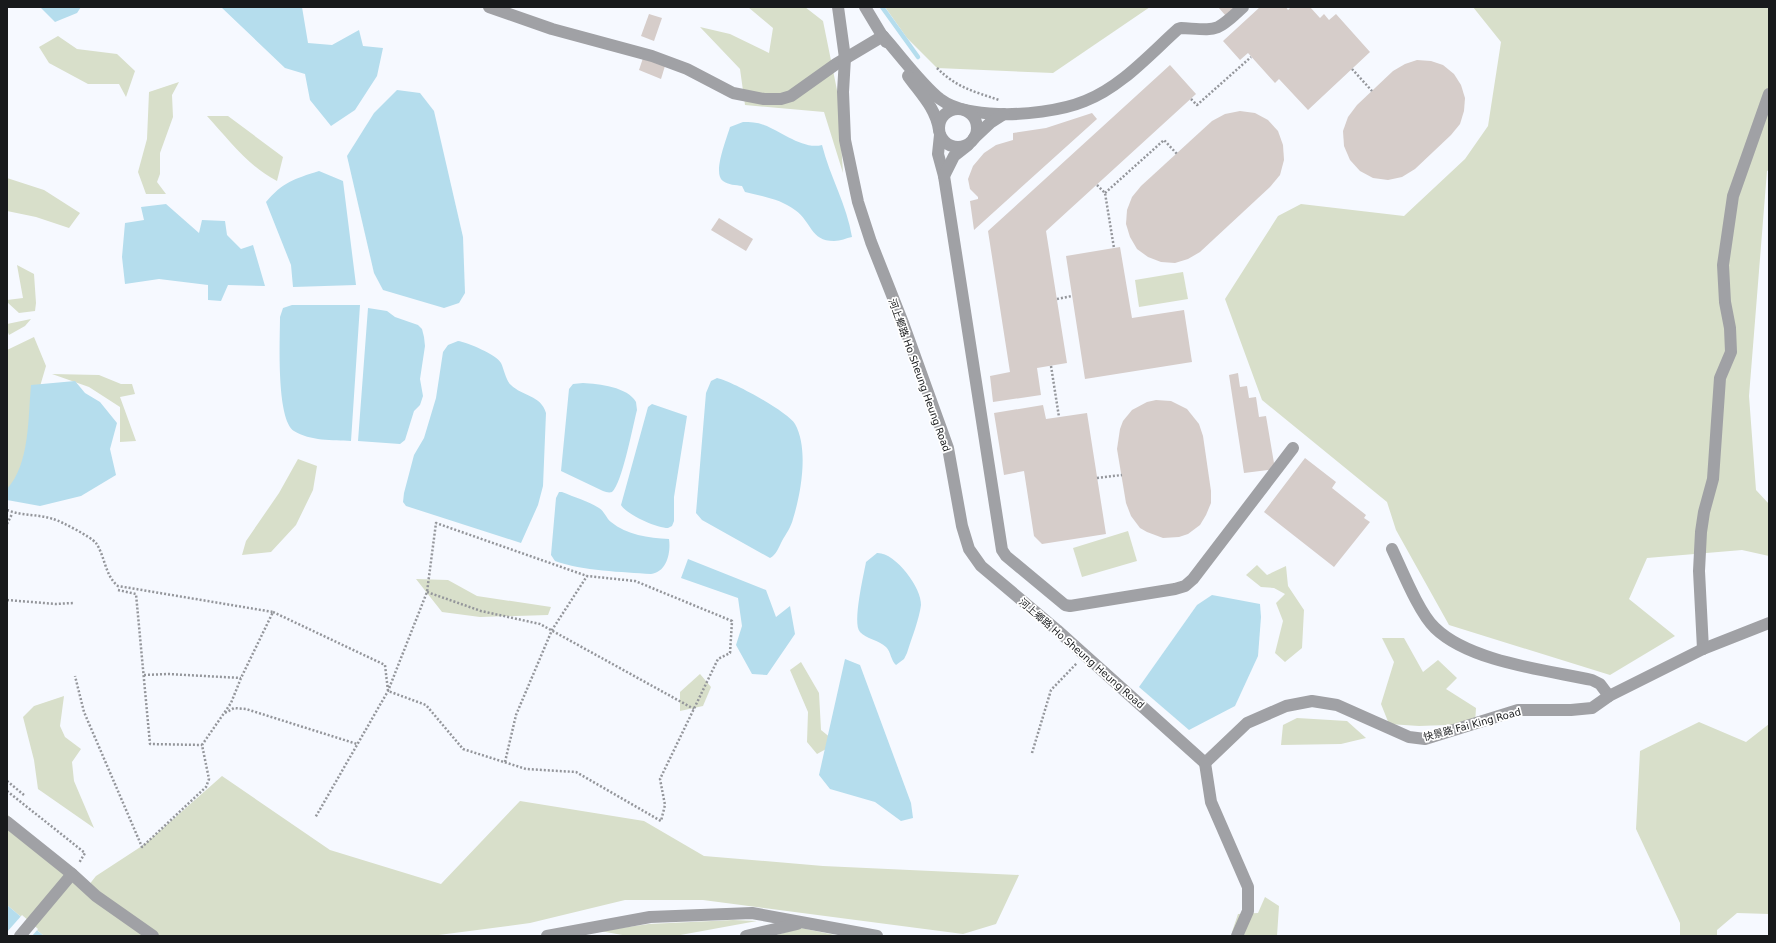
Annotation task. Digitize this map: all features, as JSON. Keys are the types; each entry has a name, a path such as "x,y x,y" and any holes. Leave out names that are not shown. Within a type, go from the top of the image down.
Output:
{"street":[{"path":"489,7 552,29 652,56 686,69 725,90 755,98 781,99 791,96 845,58 883,36"},
{"name":"河上鄉路 Ho Sheung Heung Road","path":"838,7 845,58 843,92 845,140 858,202 948,448 962,526 969,549 982,566 1085,655 1205,763"},
{"path":"865,7 900,66 932,108 938,120 939,132 944,141 955,147 971,142 977,129 977,123 970,112 950,105 931,91 883,36"},
{"path":"1243,7 1223,25 1216,29 1178,29 1119,81 1084,102 1039,111 1004,114 985,113 954,108 946,112 940,119 938,154 944,176 1002,550 1006,556 1065,605 1070,606 1085,604 1175,589 1184,586 1193,579 1293,448"},
{"path":"1703,649 1698,571 1700,532 1713,479 1720,378 1731,352 1730,328 1725,302 1723,264 1733,196 1769,94"},
{"path":"944,176 954,156 990,123 1004,114"},
{"path":"1392,549 1424,614 1435,628 1449,639 1467,649 1491,658 1592,680 1600,684 1608,696"},
{"name":"快景路 Fai King Road","path":"1205,763 1247,723 1286,706 1312,701 1337,705 1409,737 1425,739 1518,710 1571,710 1592,708 1608,696 1703,649 1769,623"},
{"path":"1205,763 1211,802 1248,887 1248,911 1237,936"},
{"path":"7,822 72,874 96,896 153,936"},
{"path":"20,936 72,874"},
{"path":"547,936 650,916 752,913 877,936"},
{"path":"746,936 802,922"},
{"path":"571,931 594,936"}],"path":[{"path":"1191,99 1197,105 1251,57"},
{"path":"937,68 948,80 1004,102 1004,114"},
{"path":"1352,69 1372,91"},
{"path":"1105,193 1164,140 1176,154"},
{"path":"1097,185 1105,193 1114,248"},
{"path":"1057,298 1072,296"},
{"path":"1051,366 1059,417"},
{"path":"1097,478 1122,474"},
{"path":"7,510 18,514 52,518 88,536 96,543 112,582 118,588 136,594 150,744 202,745"},
{"path":"7,524 12,514"},
{"path":"315,818 388,691 426,592 436,523 587,576 635,581 732,621 730,653 718,659 660,779 665,805 661,821 576,772 526,769 463,749 426,705 388,691"},
{"path":"505,762 516,715 552,630 587,576"},
{"path":"118,588 273,612 385,665 388,691"},
{"path":"426,592 481,610 540,624 694,709"},
{"path":"7,600 56,604 73,603"},
{"path":"75,676 84,712 142,847 206,787 209,779 202,745 225,713 237,693 241,678 273,612"},
{"path":"1032,753 1051,690 1085,655"},
{"path":"144,675 168,674 241,678"},
{"path":"225,713 234,708 246,709 357,744"},
{"path":"7,780 24,795"},
{"path":"7,791 86,854 72,874"}],"green space":[{"path":"748,7 805,7 823,21 838,95 843,173 824,112 745,105 740,69 700,27 730,34 769,53 773,28"},
{"path":"885,7 1150,7 1053,73 937,68 907,38"},
{"path":"1473,7 1769,7 1769,170 1767,171 1749,396 1756,490 1769,504 1769,556 1742,550 1647,558 1629,599 1675,636 1610,675 1449,625 1396,530 1387,502 1262,400 1225,299 1278,216 1301,204 1404,216 1465,159 1488,126 1501,42"},
{"path":"58,36 77,49 117,54 135,71 126,97 119,84 88,84 49,63 39,47"},
{"path":"179,82 172,95 173,117 160,153 160,174 157,182 166,194 146,194 138,172 147,139 149,92"},
{"path":"207,116 228,116 283,157 277,181 257,168 248,160"},
{"path":"7,178 44,190 80,213 69,228 36,217 7,211"},
{"path":"17,265 34,274 36,303 35,311 19,313 7,302 7,300 23,298"},
{"path":"1183,272 1188,299 1139,307 1135,280"},
{"path":"31,319 25,326 9,335 7,324"},
{"path":"34,337 46,366 36,400 19,486 7,494 7,350"},
{"path":"52,374 99,375 121,384 132,384 135,394 120,397 136,441 120,442 120,407 89,387"},
{"path":"298,459 317,466 313,490 296,525 271,552 242,555 246,541 279,493"},
{"path":"1128,531 1137,561 1082,577 1073,548"},
{"path":"1257,565 1267,575 1286,566 1288,586 1304,610 1302,648 1285,662 1275,653 1283,621 1276,603 1285,594 1274,588 1261,587 1246,575"},
{"path":"416,579 448,580 477,596 551,607 548,615 480,617 442,612"},
{"path":"1382,638 1404,638 1423,672 1438,660 1457,678 1446,689 1476,708 1475,724 1419,726 1389,724 1381,704 1394,662"},
{"path":"801,662 819,693 821,730 837,743 817,754 807,742 808,712 790,670"},
{"path":"700,674 711,687 703,706 680,711 680,692"},
{"path":"64,696 60,726 65,737 81,749 72,762 74,781 94,828 38,789 34,760 23,717 34,706"},
{"path":"1297,718 1347,721 1366,738 1341,744 1281,745 1283,725"},
{"path":"1699,722 1746,742 1769,724 1769,914 1737,913 1717,930 1717,936 1680,936 1680,923 1636,829 1640,751"},
{"path":"222,776 330,850 441,884 520,801 644,821 704,856 823,866 1019,875 996,924 963,934 703,900 625,900 530,923 431,936 44,936 7,905 7,814 65,869 88,886 96,876 145,844"},
{"path":"1265,897 1279,906 1277,936 1233,936 1232,932 1238,914 1258,913"},
{"path":"733,920 757,921 675,936 628,936 600,931 649,924"},
{"path":"801,928 840,936 773,936"}],"water":[{"path":"40,7 81,7 77,13 55,22"},
{"path":"221,7 302,7 308,43 332,45 359,30 363,46 383,48 377,76 355,110 331,126 310,100 305,74 285,68"},
{"path":"397,90 420,93 434,111 463,237 465,293 459,303 444,308 383,290 374,273 347,156 374,113"},
{"path":"743,122 754,122 761,124 807,145 822,145 850,225 852,237 839,241 820,238 801,215 790,206 771,198 745,192 742,186 723,181 720,177 719,171 730,127"},
{"path":"319,171 343,181 356,285 293,287 291,265 266,202 278,190 290,182"},
{"path":"166,204 199,233 202,220 225,221 227,235 241,249 253,245 265,286 228,285 221,301 208,300 208,285 159,279 125,284 122,257 125,223 144,220 141,207"},
{"path":"292,305 360,305 351,441 307,437 294,431 288,424 284,411 280,378 280,317 283,308"},
{"path":"368,308 387,311 395,317 418,325 422,329 424,337 425,346 420,379 423,396 420,405 414,411 405,440 400,444 358,441"},
{"path":"458,341 481,349 494,356 501,363 509,383 515,389 536,399 544,407 546,413 543,486 538,505 521,543 406,506 403,502 414,455 424,438 436,398 443,352 448,345"},
{"path":"717,378 735,385 782,412 795,424 799,434 803,458 799,497 790,528 777,551 770,558 702,520 696,513 706,393 711,381"},
{"path":"75,381 85,393 100,402 117,423 110,449 116,475 81,496 40,506 7,500 7,489 15,479 24,454 31,385"},
{"path":"583,383 612,387 627,393 636,402 637,410 627,454 620,478 612,492 603,491 561,471 569,389 573,384"},
{"path":"652,404 687,416 674,497 674,521 672,526 668,528 657,526 636,517 624,509 621,505 648,407"},
{"path":"559,492 581,499 599,508 611,522 631,533 646,537 669,539 667,561 661,570 651,574 615,572 577,567 555,561 551,555 556,498"},
{"path":"877,553 884,554 892,558 906,572 920,598 921,605 919,617 907,653 904,659 896,665 886,647 860,632 858,627 858,609 866,562"},
{"path":"688,559 766,590 776,617 790,606 795,634 767,675 752,674 736,645 742,626 738,598 681,578"},
{"path":"1212,595 1260,604 1261,617 1258,656 1235,706 1189,730 1139,687 1197,605"},
{"path":"845,659 860,665 911,803 913,818 901,821 875,802 830,789 819,775"},
{"path":"7,905 39,932 44,936 7,936"}],"pier":[{"path":"22,915 38,929 32,936 7,936 7,932"}],"building":[{"path":"1218,7 1236,7 1226,16"},
{"path":"1260,7 1286,7 1288,10 1291,7 1310,7 1320,18 1324,14 1329,20 1336,14 1370,52 1308,110 1279,79 1275,83 1248,53 1240,60 1223,41"},
{"path":"649,14 662,18 654,41 641,36"},
{"path":"643,58 665,66 661,79 639,70"},
{"path":"1417,60 1431,61 1443,65 1454,74 1461,85 1465,98 1464,111 1460,124 1451,135 1415,169 1402,177 1388,180 1373,178 1360,171 1350,160 1344,146 1343,131 1348,117 1357,105 1393,71 1405,64"},
{"path":"1170,65 1196,94 1046,231 1067,363 1037,368 1041,395 993,402 990,376 1010,372 988,231"},
{"path":"1240,111 1255,113 1268,120 1278,131 1283,145 1284,160 1280,175 1270,187 1200,252 1188,259 1175,263 1161,262 1148,257 1137,249 1130,237 1126,224 1127,210 1132,197 1141,186 1212,121 1225,114"},
{"path":"1092,113 1097,119 974,230 970,201 978,199 978,197 970,189 968,179 973,166 984,153 996,145 1013,140 1013,133 1046,128"},
{"path":"719,218 753,239 746,251 711,230"},
{"path":"1120,247 1132,318 1184,310 1192,362 1085,379 1066,256"},
{"path":"1238,373 1240,387 1247,386 1249,398 1256,397 1259,417 1266,416 1275,469 1244,473 1229,375"},
{"path":"1156,400 1171,401 1187,409 1199,424 1203,436 1211,491 1211,503 1200,525 1188,534 1179,537 1163,538 1140,528 1131,516 1126,503 1117,449 1120,429 1123,421 1132,410 1147,402"},
{"path":"1043,405 1046,419 1087,413 1106,534 1042,544 1034,536 1024,471 1004,475 994,413"},
{"path":"1305,458 1336,482 1332,488 1366,515 1364,518 1370,522 1334,567 1264,512"}],"waterway":[{"path":"882,7 918,57"}]}
